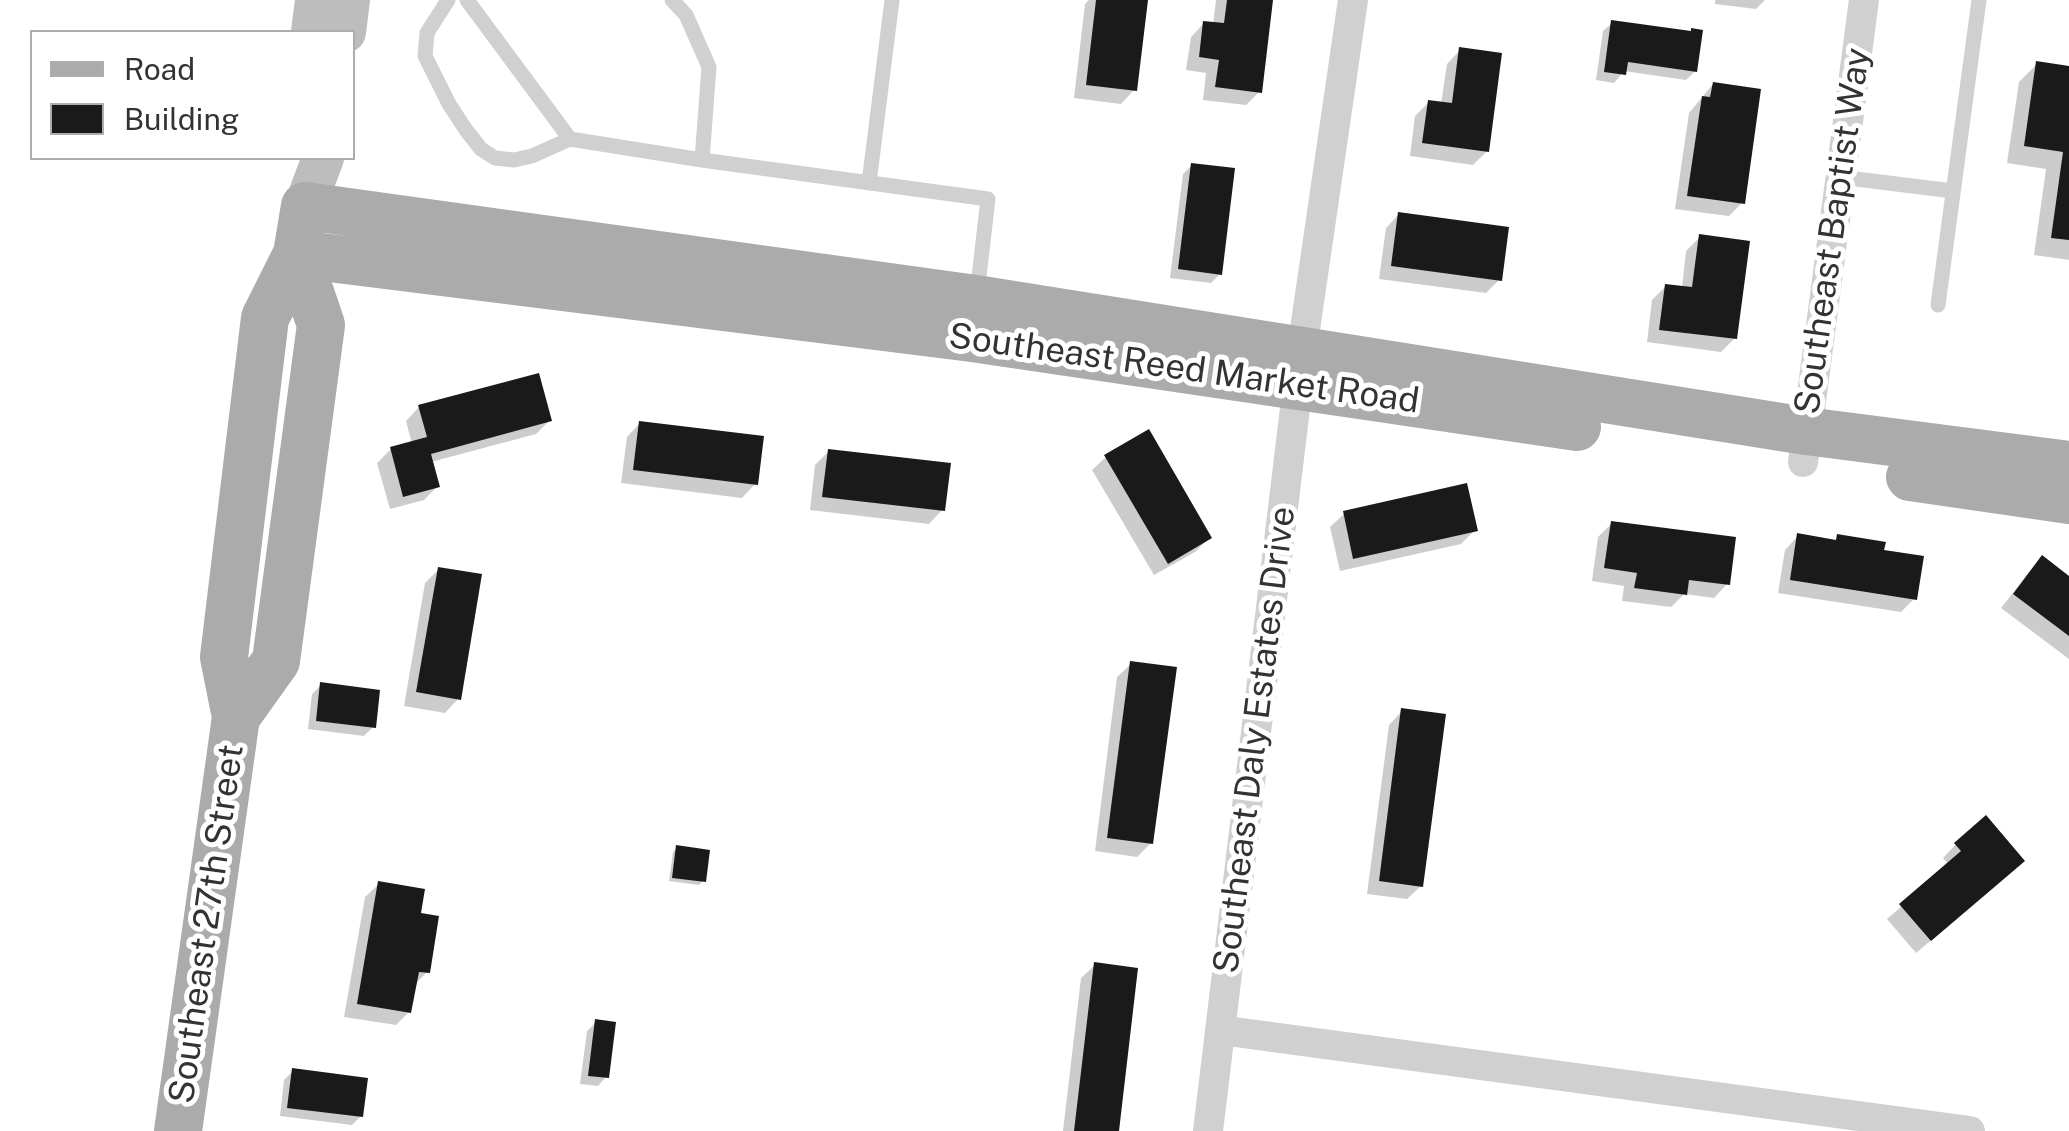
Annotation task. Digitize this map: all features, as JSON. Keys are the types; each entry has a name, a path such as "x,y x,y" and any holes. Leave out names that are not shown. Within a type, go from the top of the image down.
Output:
{"main road":[{"path":"312,30 316,0"},
{"path":"345,30 349,0"},
{"name":"Southeast 27th Street","path":"178,1131 236,717 224,657 264,318 297,254 304,206 301,160"},
{"name":"Southeast 27th Street","path":"304,206 322,160"},
{"name":"Southeast Reed Market Road","path":"304,206 974,318 1805,446 2069,500"},
{"name":"Southeast Reed Market Road","path":"297,254 974,318"},
{"name":"Southeast Reed Market Road","path":"1805,446 2069,465"}],"street":[{"name":"Southeast Daly Estates Drive","path":"1208,1131 1300,367 1352,0"},
{"name":"Southeast Baptist Way","path":"1805,446 1864,0"},
{"path":"1220,1030 1970,1131"}],"lane":[{"path":"448,0 427,33 425,56 449,104 481,150 495,158 514,160 570,140 988,199 974,318"},
{"path":"467,0 570,140"},
{"path":"672,0 686,15 709,68 702,160"},
{"path":"868,183 892,0"},
{"path":"1938,305 1979,0"},
{"path":"1840,177 1953,191"}],"building":[{"path":"1096,0 1148,0 1137,91 1086,85"},
{"path":"1227,0 1273,0 1262,93 1215,87 1219,60 1199,57 1203,21 1224,23"},
{"path":"1611,20 1703,30 1697,72 1628,62 1626,75 1604,72"},
{"path":"1459,47 1502,53 1489,152 1422,143 1428,100 1452,103"},
{"path":"2036,61 2069,66 2069,240 2051,238 2063,152 2024,146"},
{"path":"1713,82 1761,89 1745,204 1687,196 1702,96 1710,97"},
{"path":"1191,163 1235,168 1222,275 1178,269"},
{"path":"1398,212 1509,227 1502,281 1391,266"},
{"path":"1699,234 1750,241 1737,339 1659,330 1665,284 1692,287"},
{"path":"539,373 552,421 431,454 440,487 403,497 390,447 427,437 418,405"},
{"path":"639,421 764,436 758,485 633,470"},
{"path":"1149,429 1212,538 1168,564 1104,455"},
{"path":"828,449 951,463 945,511 822,497"},
{"path":"1467,483 1478,531 1353,559 1343,511"},
{"path":"1611,521 1736,537 1730,585 1689,580 1687,595 1634,588 1637,573 1604,568"},
{"path":"1797,533 1836,540 1837,534 1886,542 1884,550 1924,556 1917,600 1790,580"},
{"path":"2042,555 2069,576 2069,636 2013,594"},
{"path":"438,567 482,574 461,700 416,692"},
{"path":"1130,661 1177,667 1153,844 1107,838"},
{"path":"320,682 380,690 376,728 316,721"},
{"path":"1401,708 1446,714 1423,887 1379,881"},
{"path":"1986,815 2025,861 1931,941 1899,904 1961,851 1954,843"},
{"path":"676,845 710,850 706,882 672,878"},
{"path":"378,881 425,889 421,913 439,916 430,973 419,972 411,1013 357,1004"},
{"path":"1094,962 1138,968 1119,1131 1074,1131"},
{"path":"595,1019 616,1022 609,1078 588,1076"},
{"path":"292,1068 368,1078 363,1117 287,1108"}]}
